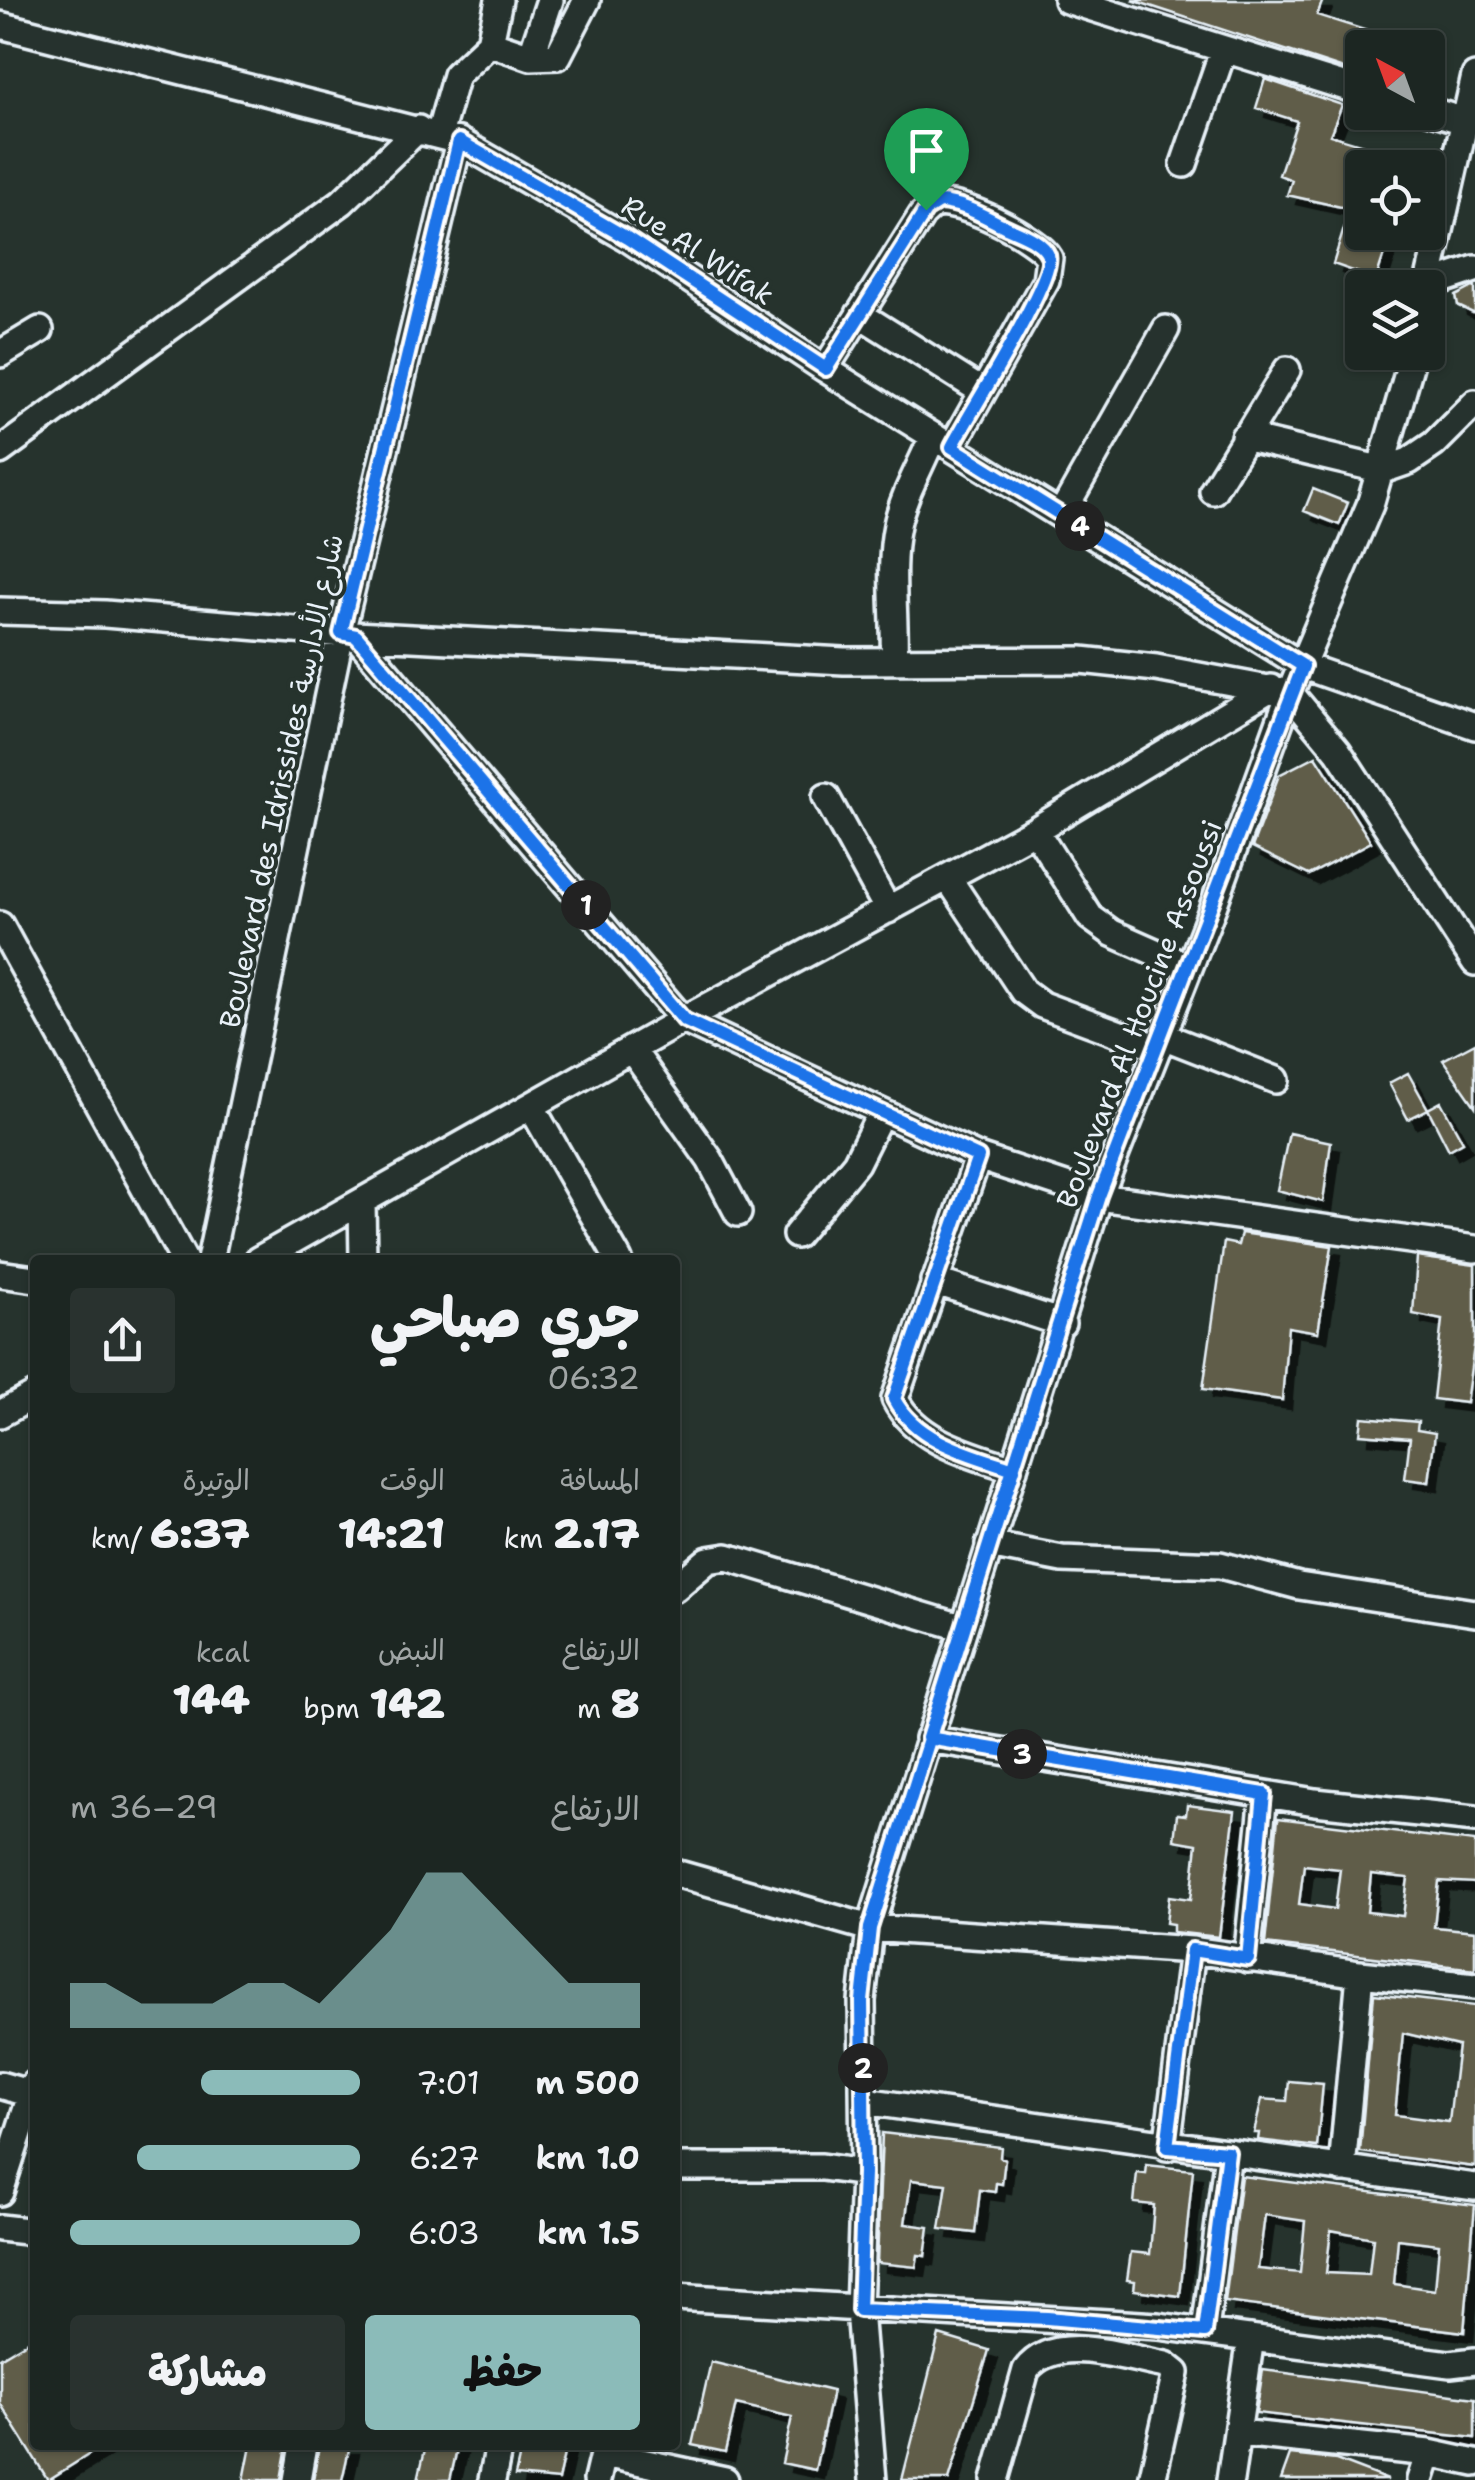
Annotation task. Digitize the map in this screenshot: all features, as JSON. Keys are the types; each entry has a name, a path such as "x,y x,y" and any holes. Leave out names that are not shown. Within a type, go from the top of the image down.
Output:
{"street":[{"path":"499,0 490,43 532,56 558,56 587,0"},
{"path":"532,56 550,0"},
{"path":"1067,0 1345,87"},
{"name":"Rue Al Wifak","path":"0,25 439,135 598,220 826,369 1303,666 1475,726"},
{"name":"Boulevard des Idrissides شارع الأدارسة","path":"211,1255 348,634 439,135 456,75 490,43"},
{"path":"1184,164 1223,51"},
{"path":"1431,270 1475,76"},
{"path":"1445,115 1464,121"},
{"path":"0,451 439,135"},
{"path":"826,369 922,216 939,202 963,206 1036,242 1049,258 1046,280 897,522 892,564 896,605 894,660"},
{"path":"1445,279 1475,268"},
{"path":"859,314 980,390"},
{"path":"1062,514 1166,328"},
{"path":"0,354 40,330"},
{"path":"1213,491 1288,370"},
{"name":"Boulevard Al Houcine Assoussi","path":"873,2480 859,2310 864,2173 862,2001 870,1928 961,1627 1062,1323 1099,1196 1189,967 1280,690 1303,666 1383,470 1409,370"},
{"path":"1244,438 1383,470 1410,461 1434,444 1475,403"},
{"path":"0,611 104,614 348,634 894,660 1100,661 1280,690 1338,751 1475,962"},
{"path":"348,634 684,1020 978,1157 1099,1196 1475,1248"},
{"path":"274,1255 684,1020 1035,830 1280,690"},
{"path":"826,797 888,910"},
{"path":"1035,830 1090,917 1112,933 1189,967"},
{"path":"948,878 1022,991 1042,1005 1276,1080"},
{"path":"0,925 181,1255"},
{"path":"632,1050 710,1160 738,1213"},
{"path":"532,1106 616,1255"},
{"path":"796,1234 856,1162 881,1112"},
{"path":"978,1157 894,1399 915,1426 955,1449 1014,1469"},
{"path":"362,1202 362,1255"},
{"path":"0,1274 30,1277"},
{"path":"934,1282 1062,1323"},
{"path":"0,1414 30,1398"},
{"path":"989,1544 1062,1559 1220,1565 1299,1586 1475,1614"},
{"path":"680,1584 708,1560 727,1557 961,1627"},
{"path":"928,1738 1264,1794 1475,1820"},
{"path":"1248,1959 1264,1794"},
{"path":"680,1874 870,1928 1192,1950 1475,1986"},
{"path":"1167,2147 1192,1950"},
{"path":"1342,2169 1360,1974"},
{"path":"0,2086 30,2090"},
{"path":"864,2101 1167,2147 1475,2187"},
{"path":"0,2192 30,2103"},
{"path":"1205,2332 1228,2152"},
{"path":"680,2167 822,2168 864,2173"},
{"path":"0,2228 30,2231"},
{"path":"680,2297 1047,2318 1205,2332 1450,2364 1475,2361"},
{"path":"1230,2480 1251,2338"},
{"path":"995,2480 1026,2370 1035,2357 1056,2348 1166,2365 1176,2373 1152,2480"},
{"path":"1239,2433 1430,2453 1475,2464"},
{"path":"297,2480 303,2450"},
{"path":"492,2480 497,2450"},
{"path":"1420,2480 1430,2453"},
{"path":"597,2480 602,2460 609,2454 726,2480"}],"building":[{"path":"1132,0 1323,0 1317,15 1364,30 1345,30 1345,69"},
{"path":"1265,79 1342,105 1330,135 1380,150 1345,150 1345,208 1287,195 1292,180 1279,175 1297,121 1256,108"},
{"path":"1345,225 1345,250 1385,250 1379,270 1350,270 1333,264"},
{"path":"1475,286 1475,314 1458,306 1456,296"},
{"path":"1313,489 1348,503 1339,525 1304,511"},
{"path":"1316,756 1371,842 1309,875 1252,847 1279,775"},
{"path":"1475,1043 1475,1106 1443,1060"},
{"path":"1408,1073 1428,1109 1408,1119 1389,1083"},
{"path":"1441,1102 1463,1142 1449,1150 1428,1109"},
{"path":"1289,1133 1331,1142 1323,1202 1277,1190"},
{"path":"1241,1233 1332,1246 1318,1332 1288,1327 1282,1400 1203,1389 1224,1242 1238,1245"},
{"path":"1417,1257 1475,1265 1475,1339 1466,1403 1433,1399 1442,1320 1413,1314"},
{"path":"1362,1417 1418,1422 1417,1430 1435,1433 1429,1482 1405,1479 1410,1438 1360,1434"},
{"path":"1187,1805 1235,1811 1219,1937 1173,1932 1173,1924 1166,1923 1169,1896 1191,1899 1197,1844 1174,1840 1177,1814 1186,1815"},
{"path":"1278,1818 1475,1842 1475,1883 1439,1881 1434,1927 1475,1931 1475,1969 1265,1944","holes":["1304,1865 1340,1869 1335,1909 1299,1904","1371,1874 1408,1878 1403,1916 1367,1912"]},
{"path":"1374,1994 1475,2006 1475,2167 1360,2152","holes":["1403,2033 1458,2046 1449,2122 1395,2115"]},
{"path":"1289,2081 1323,2084 1317,2147 1258,2140 1259,2133 1254,2133 1262,2099 1287,2101"},
{"path":"882,2133 1001,2147 1000,2157 1005,2159 1002,2184 996,2183 995,2192 980,2190 975,2233 940,2229 947,2184 911,2180 905,2224 929,2227 925,2256 918,2255 916,2267 877,2263"},
{"path":"1147,2165 1193,2170 1180,2296 1134,2290 1135,2281 1127,2280 1131,2252 1150,2254 1154,2205 1134,2203 1137,2173 1146,2174"},
{"path":"1241,2176 1475,2205 1464,2332 1225,2302","holes":["1265,2215 1305,2221 1300,2273 1258,2269","1331,2230 1373,2238 1369,2275 1326,2273","1398,2239 1439,2244 1435,2290 1394,2284"]},
{"path":"939,2335 989,2350 949,2480 902,2480"},
{"path":"30,2340 30,2450 96,2450 48,2480 0,2403 0,2358"},
{"path":"711,2362 832,2391 815,2470 782,2463 792,2417 736,2404 725,2452 692,2445"},
{"path":"1263,2370 1475,2398 1475,2438 1256,2413"},
{"path":"250,2450 286,2450 281,2480 244,2480"},
{"path":"318,2450 349,2450 342,2480 313,2480"},
{"path":"425,2450 457,2450 450,2480 418,2480"},
{"path":"521,2450 565,2450 558,2480 515,2476"},
{"path":"1290,2455 1336,2460 1388,2480 1281,2480"}],"route":[{"path":"459,141 502,162 627,238 826,369 926,210 939,202 963,206 1036,242 1044,248 1050,264 1040,294 980,390 952,447 1303,666 1099,1196 1062,1323 928,1738 1264,1794 1248,1959 1192,1950 1167,2147 1228,2152 1205,2332 1047,2318 859,2310 864,2173 862,2001 870,1928 961,1627 1014,1469 955,1449 915,1426 894,1399 978,1157 684,1020 356,636 341,633 459,141"}]}
